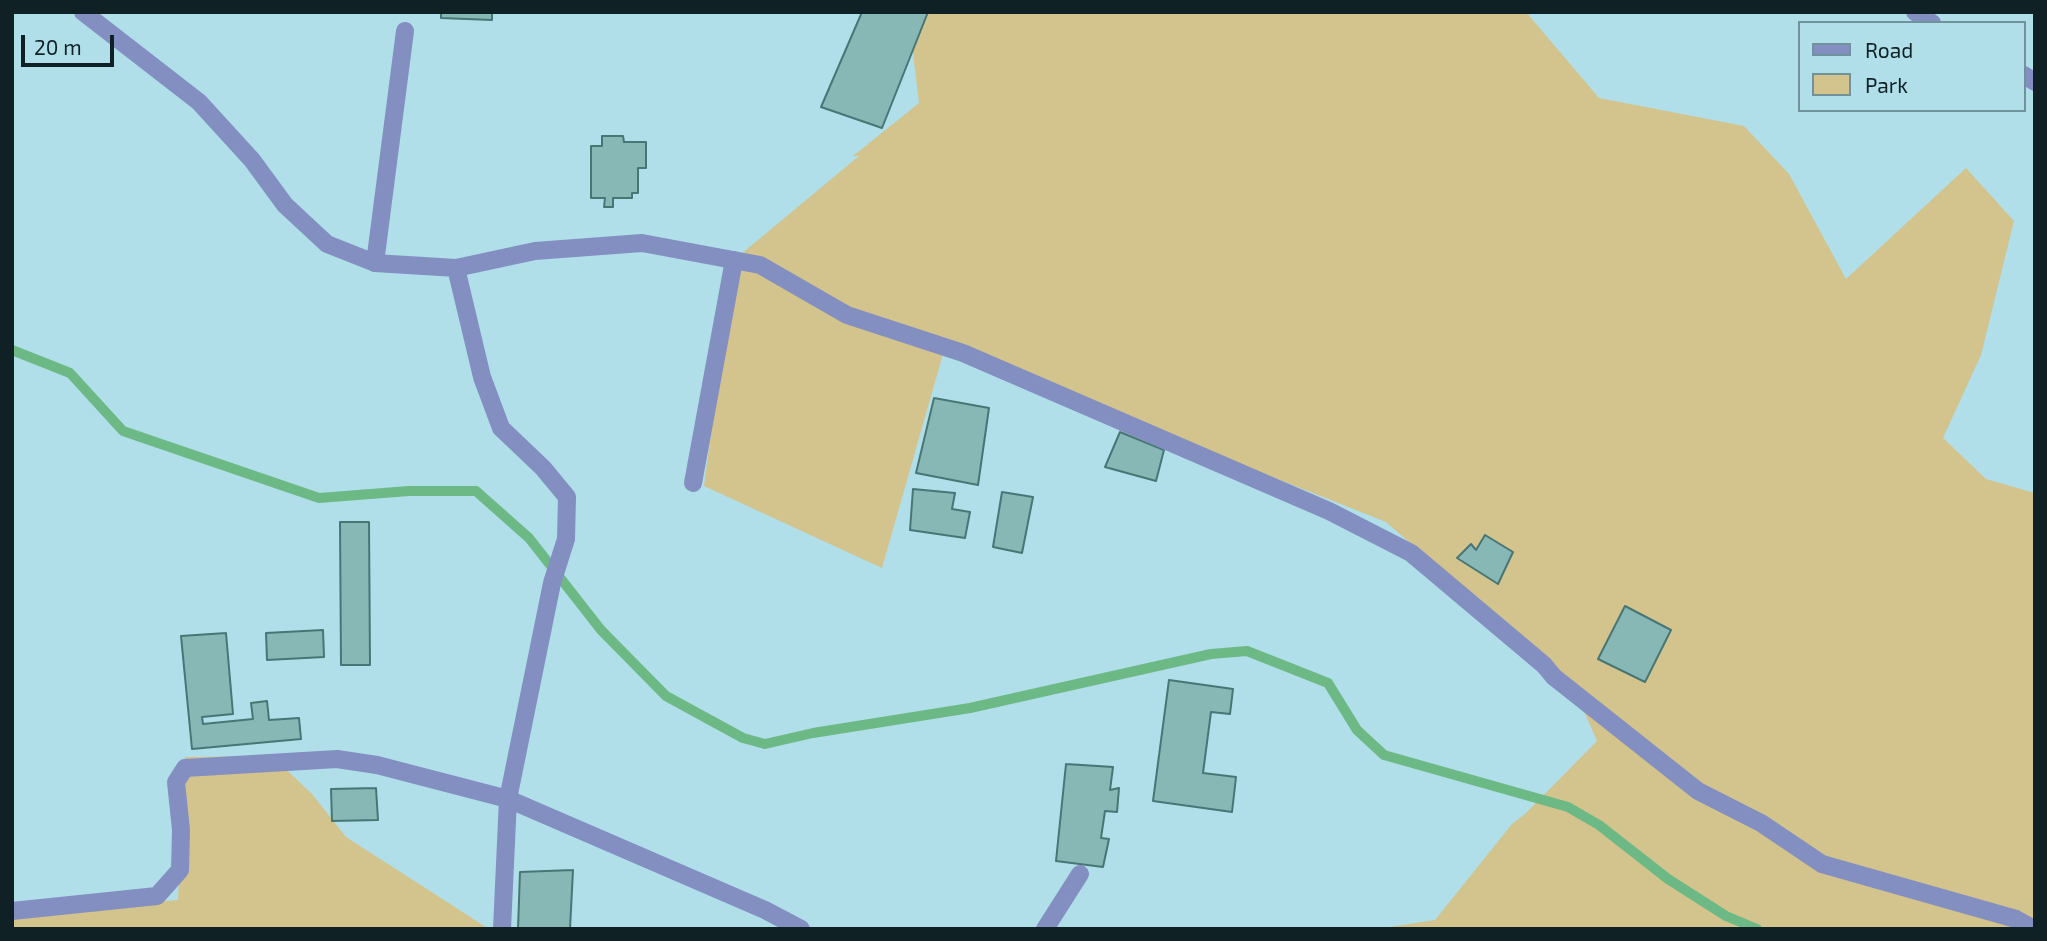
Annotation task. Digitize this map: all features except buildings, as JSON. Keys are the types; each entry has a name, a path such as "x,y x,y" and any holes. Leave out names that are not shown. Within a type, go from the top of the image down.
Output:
{"street":[{"path":"83,12 199,102 252,160 285,205 327,244 375,263 456,268 535,251 642,243 760,265 847,315 963,353 1329,511 1399,547 1410,553 1544,665 1554,677 1698,791 1761,823 1822,864 2016,919 2034,929"},
{"path":"375,263 405,31"},
{"path":"693,482 734,260"},
{"path":"456,268 482,377 501,428 543,468 567,497 566,540 552,583 508,799 502,929"},
{"path":"12,911 157,896 180,870 181,830 176,782 185,768 337,759 377,765 508,799 765,910 801,929"},
{"path":"1045,929 1080,874"}],"green space":[{"path":"908,12 1526,12 1599,98 1744,126 1789,174 1846,279 1966,168 2014,221 1981,355 1943,438 1986,479 2035,493 2035,929 1376,929 1435,920 1512,824 1597,741 1572,684 1386,522 945,347 882,568 704,486 734,260 859,156 853,156 919,103"},
{"path":"272,756 312,794 346,837 489,929 12,929 12,913 178,900 185,757"}],"waterway":[{"path":"12,350 70,373 123,431 319,498 409,491 476,491 529,538 601,630 666,696 743,738 765,744 813,733 970,708 1211,654 1247,651 1328,683 1357,730 1384,755 1568,807 1599,825 1668,879 1726,916 1757,929"}]}
